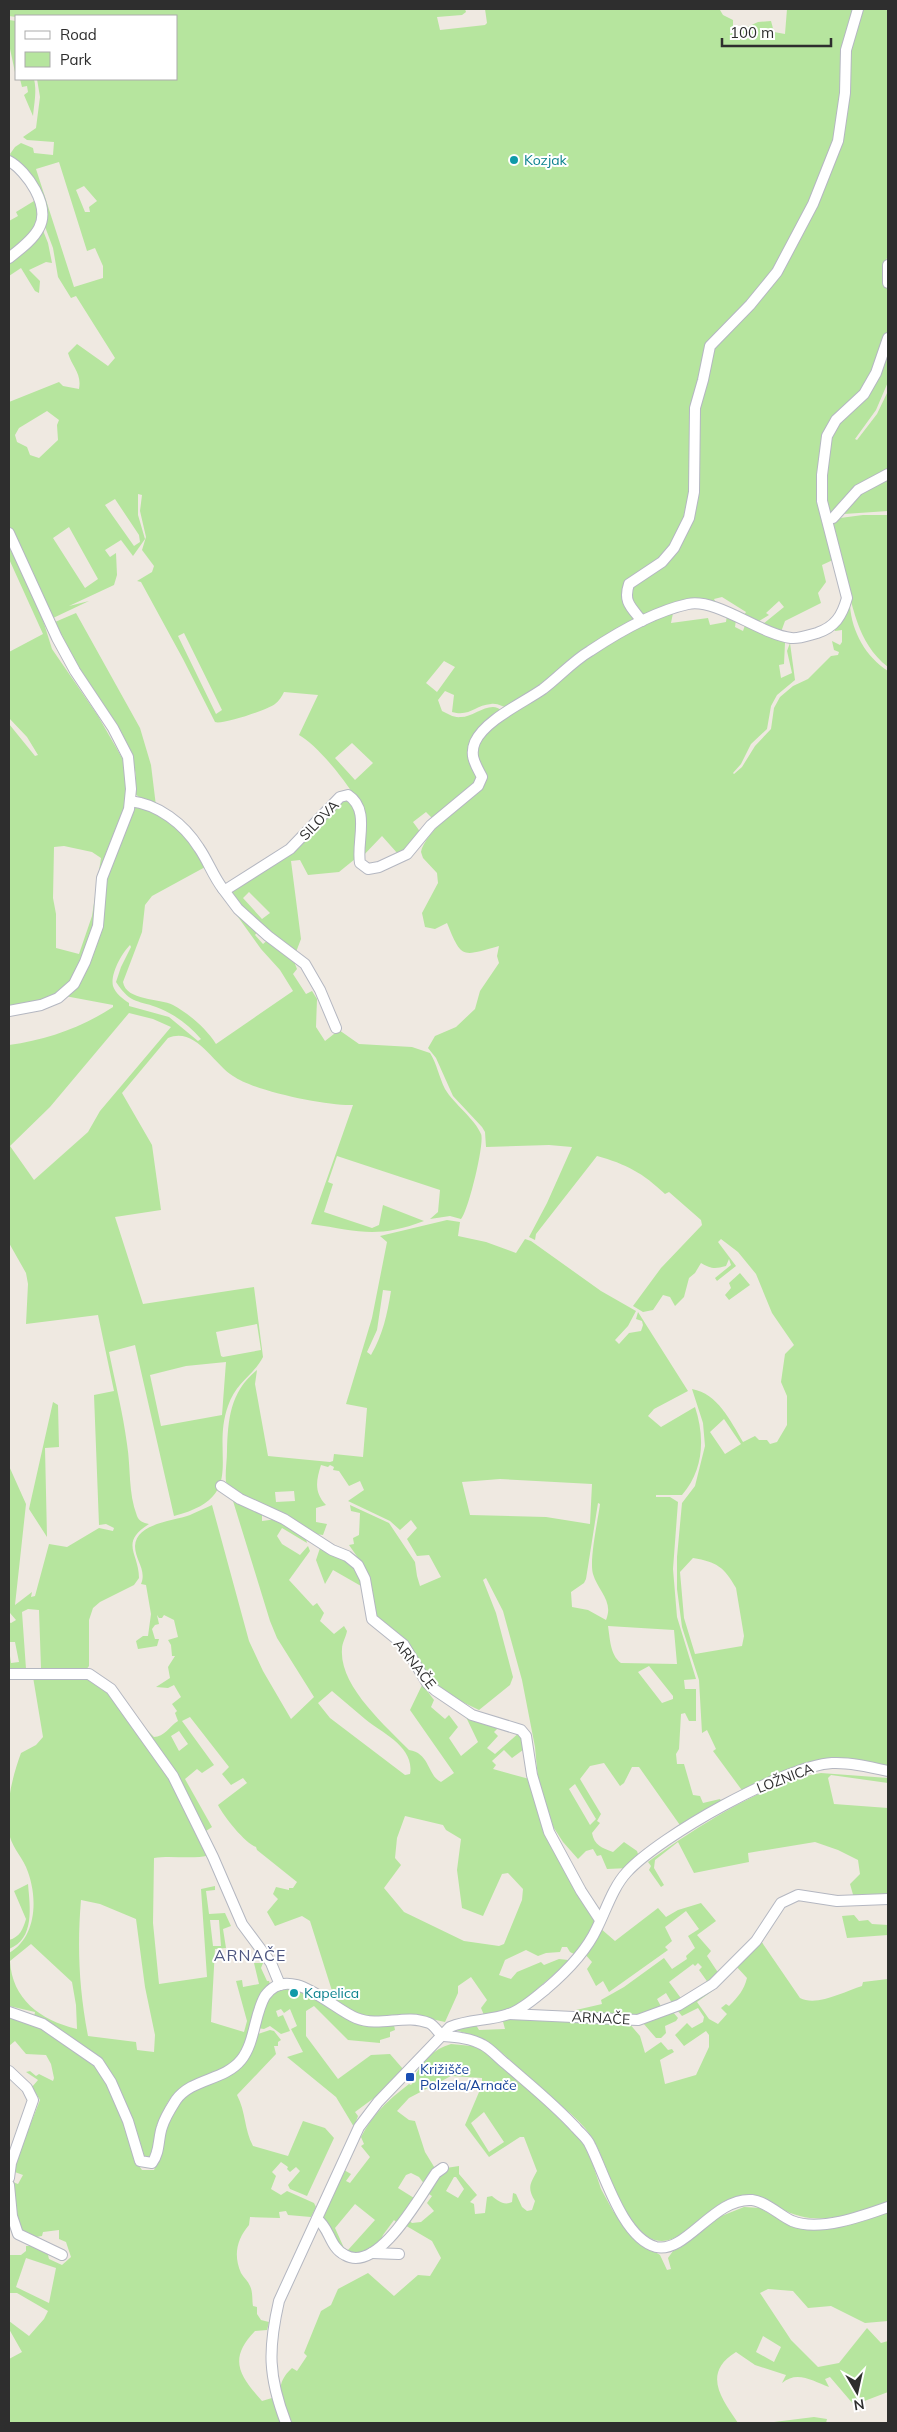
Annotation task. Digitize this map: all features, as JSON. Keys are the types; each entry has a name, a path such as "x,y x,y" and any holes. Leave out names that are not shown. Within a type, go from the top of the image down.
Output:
{"street":[{"path":"858,9 846,50 845,93 838,141 813,204 777,272 750,305 710,346 704,380 695,408 694,492 688,518 674,548 662,562 629,584 625,595 629,606 642,621 688,604 699,603 791,638 803,638 829,629 837,621 843,611 847,598 822,501 822,475 827,436 836,420 864,394 876,373 888,338"},
{"path":"9,258 24,246 40,227 43,212 30,180 19,167 10,162"},
{"path":"888,265 888,283"},
{"path":"833,518 858,490 888,474"},
{"path":"9,533 57,638 75,671 113,728 128,757 130,801 123,826 102,878 98,926 74,984 58,998 41,1005 9,1011"},
{"name":"SILOVA","path":"222,889 227,889 274,861 290,849 340,797 348,795 356,800 362,830 358,854 360,863 368,869 386,864 407,854 431,825 478,786 482,777 472,757 476,740 484,730 494,721 544,688 589,651 642,621"},
{"path":"130,801 144,803 176,822 199,847 222,889 238,909 268,936 305,964 320,990 336,1028"},
{"name":"ARNAČE","path":"221,1486 240,1499 284,1519 358,1565 365,1579 372,1619 404,1645 427,1683 472,1715 521,1730 526,1736 532,1775 549,1832 581,1891 600,1920"},
{"path":"9,1674 89,1674 111,1689 173,1776 213,1857 242,1924 271,1963 280,1985"},
{"name":"LOŽNICA","path":"741,1795 800,1770 820,1765 833,1763 859,1765 888,1771"},
{"name":"ARNAČE","path":"509,2014 546,1989 570,1967 585,1949 618,1884 627,1872 677,1834 741,1795"},
{"name":"ARNAČE","path":"286,2423 274,2390 270,2360 272,2330 279,2301 359,2127 378,2102 450,2027 462,2021 509,2014 638,2020 680,2005 695,1997 727,1971 756,1941 781,1903 798,1895 837,1901 888,1899"},
{"path":"9,2012 43,2024 98,2062 111,2082 128,2121 140,2160 152,2163 156,2158 161,2128 179,2096 192,2086 232,2068 242,2059 261,2003 270,1989 288,1984 313,1992 356,2018 377,2022 412,2019 430,2023 442,2036 458,2037 482,2044 561,2112 590,2143 603,2179 632,2230 644,2240 657,2247 669,2246 681,2241 720,2209 752,2200 764,2204 793,2221 812,2224 853,2218 888,2207"},
{"path":"9,2071 27,2088 33,2100 11,2163 9,2178"},
{"path":"317,2219 323,2224 332,2243 346,2256 362,2258 382,2246 392,2235 436,2173 443,2168"},
{"path":"9,2185 12,2216 18,2234 62,2255"},
{"path":"382,2246 394,2244"},
{"path":"372,2253 399,2254"}],"green space":[{"path":"9,9 465,9 466,12 462,15 437,17 440,30 485,25 487,23 485,9 714,9 720,10 723,15 733,20 733,36 738,35 739,31 758,22 771,21 774,32 785,34 787,9 888,9 888,255 885,271 889,303 888,326 881,357 875,373 862,394 838,415 829,426 821,448 819,474 821,501 827,524 824,526 826,534 830,535 835,559 822,565 826,582 818,593 821,603 785,621 781,632 765,627 763,624 784,607 779,601 766,613 769,615 756,623 742,618 746,612 722,597 714,599 717,605 707,602 690,603 647,616 641,614 631,605 628,594 633,582 669,558 681,540 690,518 696,474 696,415 706,378 703,377 693,410 692,480 688,516 683,532 669,552 627,584 623,596 634,616 635,624 591,646 554,677 511,708 491,704 468,712 452,712 454,695 445,691 438,700 442,711 453,716 466,716 493,707 502,711 478,732 470,745 470,761 477,774 478,782 435,821 426,812 413,822 421,833 405,850 398,854 382,836 361,858 363,815 360,806 327,759 299,735 318,695 284,692 276,703 270,707 235,719 215,722 141,582 137,581 152,572 154,566 142,550 146,537 140,511 142,495 138,494 138,515 145,539 133,556 121,540 105,550 110,557 116,553 117,575 114,585 69,606 89,601 51,619 9,525 9,402 59,382 63,386 79,389 78,374 68,353 77,344 108,366 115,358 76,296 71,298 58,277 53,248 44,224 44,208 41,199 30,176 12,160 10,154 21,143 33,148 34,153 53,155 54,142 27,140 23,137 36,128 40,97 37,80 178,80 178,15 15,15 15,17 9,16","holes":["59,162 87,251 95,248 103,266 103,278 74,287 36,169","84,186 97,201 89,207 90,212 85,212 76,190","47,411 59,420 57,425 58,440 39,458 30,455 27,447 17,442 15,435 19,428","115,499 139,535 140,542 134,546 105,505","69,527 98,579 85,588 53,538","184,633 222,710 216,714 178,636","444,661 455,667 437,692 426,683","352,743 373,763 355,780 335,758"]},
{"path":"9,20 15,21 15,72 9,44"},
{"path":"20,80 34,80 33,116 24,95 28,92 27,86 22,87"},
{"path":"34,201 37,202 38,226 9,255 9,221 18,216 16,212"},
{"path":"42,228 48,243 52,263 46,262 29,270 40,281 39,293 35,291 21,268 9,276 9,260"},
{"path":"888,345 888,382 876,410 855,439 857,440 877,414 888,391 888,472 831,513 828,512 824,499 832,430 852,408"},
{"path":"888,475 888,511 844,514 843,512 859,492"},
{"path":"863,515 888,515 888,667 869,646 857,622 833,524 840,518"},
{"path":"9,546 42,617 52,649 98,716 125,763 129,790 97,921 76,976 58,996 9,1009 9,724 35,756 38,755 27,737 9,718 9,652 43,634 9,559","holes":["64,846 92,852 101,858 92,916 79,954 56,948 56,914 53,898 54,847"]},
{"path":"848,606 850,606 851,616 861,643 873,659 888,671 888,1769 843,1761 745,1790 741,1789 713,1751 716,1749 707,1730 702,1733 699,1680 682,1627 677,1589 677,1557 682,1503 695,1486 705,1446 703,1423 692,1389 709,1396 716,1402 728,1417 743,1442 755,1436 759,1440 767,1440 770,1444 777,1442 787,1425 787,1396 781,1382 785,1354 794,1345 772,1313 756,1274 738,1252 721,1239 718,1242 736,1266 717,1281 715,1278 731,1265 729,1259 726,1266 719,1268 713,1268 701,1263 695,1273 689,1278 684,1297 675,1306 670,1297 663,1295 653,1310 643,1312 633,1306 661,1268 702,1225 701,1220 669,1192 665,1194 634,1170 617,1162 597,1156 536,1234 535,1240 529,1237 547,1203 572,1147 549,1145 486,1147 485,1132 453,1096 436,1058 428,1048 435,1036 456,1027 475,1009 480,991 499,963 497,956 499,946 477,952 465,952 456,944 447,923 435,929 425,927 422,913 438,883 437,873 423,858 421,852 424,844 438,826 485,783 479,763 478,751 485,732 595,650 645,623 673,613 671,623 708,618 710,625 726,622 727,615 736,620 735,627 743,631 745,625 783,637 785,643 784,664 779,665 781,678 792,673 787,651 790,643 795,680 777,695 771,706 767,729 751,744 734,774 742,767 755,746 771,729 774,708 780,697 793,686 808,679 831,656 838,655 839,652 834,650 832,641 840,645 842,642 842,630 835,631 834,629","holes":["724,1419 741,1444 725,1454 710,1432","693,1558 708,1561 719,1567 728,1575 736,1588 744,1636 742,1646 695,1654 684,1618 680,1572"]},
{"path":"76,613 140,728 151,765 156,806 137,796 134,791 136,777 132,762 82,676 55,622"},
{"path":"351,799 358,812 355,859 339,872 308,875 300,860 291,861 301,939 296,952 250,918 228,890 255,874 341,800","holes":["249,892 270,913 262,919 243,898"]},
{"path":"144,805 177,825 207,866 152,896 145,905 142,932 123,982 125,988 130,993 173,1005 191,1017 216,1044 293,991 280,970 261,949 233,910 235,908 259,930 255,935 263,944 270,938 300,961 295,964 297,969 293,974 306,994 312,991 317,999 316,1027 325,1041 339,1030 359,1044 412,1047 430,1053 445,1089 478,1128 482,1140 481,1150 471,1191 461,1219 450,1216 430,1219 438,1212 440,1190 337,1156 328,1182 333,1184 324,1212 372,1228 379,1225 383,1205 424,1221 407,1227 380,1232 355,1231 311,1224 353,1105 309,1100 273,1092 243,1082 233,1076 195,1041 187,1037 178,1036 168,1038 122,1093 152,1145 161,1210 115,1217 143,1304 254,1287 263,1357 240,1385 228,1406 224,1424 222,1473 219,1486 212,1498 197,1508 174,1516 135,1345 109,1352 125,1432 134,1507 139,1519 149,1524 140,1531 133,1543 139,1578 134,1585 100,1602 93,1608 89,1620 89,1666 85,1671 9,1671 9,1649 11,1663 19,1662 15,1642 9,1642 9,1622 11,1623 16,1620 9,1614 9,1466 26,1504 15,1605 32,1592 31,1597 35,1596 49,1544 67,1547 99,1528 113,1531 114,1528 106,1524 99,1525 94,1395 114,1391 98,1315 26,1324 28,1284 26,1273 9,1243 9,1045 63,1032 113,1007 113,1005 65,996 81,977 107,878 134,807","holes":["130,945 131,947 116,982 122,990 136,1001 161,1009 172,1015 188,1026 201,1039 198,1041 169,1017 129,1006 129,1003 117,993 113,986 113,976 120,958","129,1013 153,1019 171,1027 100,1111 88,1132 34,1180 10,1146 50,1107","257,1324 261,1350 223,1357 221,1356 216,1332","226,1362 222,1415 161,1426 150,1375 186,1366","28,1609 39,1610 41,1668 26,1669 22,1612"]},
{"path":"447,1220 460,1222 458,1236 486,1242 516,1253 525,1239 531,1241 601,1291 636,1311 628,1326 615,1340 619,1344 629,1333 641,1331 642,1321 636,1319 638,1312 688,1391 654,1409 648,1416 661,1427 695,1407 700,1430 701,1453 695,1475 682,1495 656,1495 656,1497 670,1497 678,1502 673,1569 677,1617 696,1679 684,1680 685,1689 696,1689 696,1721 689,1721 685,1713 681,1714 679,1749 676,1754 677,1764 684,1764 693,1795 700,1796 703,1803 720,1799 723,1804 682,1828 639,1767 632,1767 624,1783 620,1786 604,1763 590,1766 580,1779 601,1814 597,1821 600,1823 592,1833 593,1837 599,1846 613,1852 624,1842 637,1851 639,1857 629,1868 607,1869 601,1855 597,1856 593,1849 586,1851 578,1859 563,1842 552,1825 538,1779 535,1747 522,1680 503,1611 486,1578 483,1580 496,1613 513,1677 510,1685 479,1710 450,1696 436,1686 376,1620 365,1568 349,1545 354,1544 353,1538 359,1535 360,1513 351,1511 350,1505 389,1523 415,1562 420,1586 441,1577 429,1555 417,1556 407,1539 417,1528 411,1520 400,1530 390,1521 348,1501 364,1490 360,1481 349,1486 339,1471 333,1470 334,1467 330,1465 328,1467 321,1465 317,1481 319,1496 326,1505 316,1508 316,1522 327,1524 323,1535 315,1534 267,1510 242,1495 226,1482 228,1428 232,1407 241,1387 257,1370 255,1384 268,1456 330,1462 333,1461 334,1454 363,1457 367,1408 346,1404 372,1318 387,1242 380,1236","holes":["383,1290 391,1291 384,1324 379,1340 371,1355 367,1352 377,1330","500,1479 592,1484 590,1524 546,1517 470,1515 462,1482","294,1491 295,1501 276,1502 275,1492","598,1503 600,1504 592,1568 595,1580 607,1602 608,1613 606,1620 588,1610 572,1607 571,1592 584,1583 586,1579","608,1626 674,1630 677,1664 621,1663 617,1660 611,1646","649,1666 673,1696 673,1699 662,1703 638,1672","575,1784 596,1819 590,1825 569,1789"]},
{"path":"740,1273 750,1285 729,1300 725,1295 731,1288 729,1283"},
{"path":"53,1402 58,1405 59,1447 45,1448 47,1537 29,1509"},
{"path":"233,1501 239,1501 272,1517 262,1513 262,1521 277,1519 306,1539 307,1543 282,1528 277,1536 282,1544 300,1555 308,1546 310,1551 289,1580 313,1606 317,1603 324,1613 320,1621 334,1634 344,1626 347,1631 342,1647 343,1663 356,1691 377,1717 409,1750 421,1755 436,1779 441,1782 454,1773 410,1710 423,1683 430,1687 428,1692 434,1700 431,1707 445,1719 449,1715 458,1727 449,1738 461,1756 478,1742 466,1717 499,1727 494,1732 498,1736 487,1748 495,1754 520,1732 527,1747 512,1758 504,1750 492,1761 496,1765 493,1769 533,1780 541,1815 598,1919 576,1955 570,1952 567,1947 562,1947 560,1952 546,1953 538,1956 526,1950 505,1960 499,1975 511,1979 517,1972 541,1962 544,1965 559,1959 568,1960 519,2005 500,2012 484,2015 481,2008 487,2000 471,1977 458,1986 458,1993 445,2022 418,2016 362,2016 330,2000 333,1994 310,1921 302,1916 275,1926 267,1912 278,1899 273,1894 276,1887 289,1890 297,1882 257,1850 256,1847 251,1845 235,1829 221,1810 218,1805 247,1783 243,1778 231,1785 222,1774 229,1767 190,1717 182,1721 214,1765 202,1773 197,1769 185,1779 212,1827 203,1833 142,1725 154,1737 164,1733 178,1721 175,1713 177,1711 172,1704 181,1697 174,1685 168,1688 156,1687 170,1678 168,1667 175,1656 172,1656 171,1645 168,1640 178,1637 174,1620 164,1615 162,1618 159,1618 157,1615 159,1624 155,1625 152,1629 155,1639 159,1639 157,1646 138,1649 136,1641 143,1636 148,1636 151,1614 146,1585 141,1584 143,1574 135,1546 137,1538 142,1532 157,1524 190,1515 212,1505 249,1641 263,1671 291,1719 314,1697 277,1638","holes":["332,1691 402,1748 410,1764 410,1774 405,1775 330,1718 318,1703","179,1731 188,1744 179,1751 171,1736","405,1816 443,1825 446,1830 461,1839 457,1870 462,1908 483,1916 502,1874 508,1873 523,1889 522,1900 504,1944 499,1946 464,1941 404,1912 384,1888 401,1865 395,1858 397,1838"]},
{"path":"320,1548 350,1561 363,1585 361,1586 333,1570 325,1584 316,1560"},
{"path":"72,1675 98,1680 159,1756 210,1855 154,1858 153,1923 159,1984 207,1977 201,1889 215,1886 215,1890 206,1891 209,1914 225,1913 231,1926 223,1929 226,1948 215,1949 211,2022 244,2032 247,2021 236,1981 242,1980 243,1987 259,1984 254,1963 263,1963 261,1968 270,1984 261,1999 248,2040 238,2057 221,2069 182,2087 169,2101 162,2116 150,2158 144,2158 113,2079 34,2017 35,2012 9,2006 9,1953 19,1946 26,1936 33,1914 34,1902 30,1878 10,1836 8,1822 12,1782 21,1753 36,1745 43,1737 33,1677","holes":["81,1900 100,1904 136,1919 145,1987 155,2035 154,2052 137,2050 136,2042 88,2036 81,1985","210,1920 219,1920 221,1946 213,1946","31,1944 72,1982 76,2005 77,2029 51,2020 30,2006 16,1986 10,1961"]},
{"path":"821,1773 888,1778 888,1783 831,1775 828,1778 834,1804 888,1808 888,1897 854,1898 850,1884 860,1874 858,1860 838,1850 815,1842 748,1853 749,1862 694,1873 678,1842 655,1860 654,1868 664,1885 661,1887 649,1870 651,1866 648,1862 686,1836 731,1808 777,1786"},
{"path":"28,1884 30,1912 27,1930 23,1938 9,1949 9,1940 21,1932 26,1919 14,1891"},
{"path":"701,1903 716,1921 697,1935 711,1951 707,1956 719,1974 709,1984 699,1970 702,1967 698,1963 695,1966 693,1964 669,1982 683,2001 672,2003 666,1993 657,1999 663,2010 639,2016 579,2012 576,2010 602,2004 601,2000 624,1987 664,1958 672,1969 687,1959 686,1956 695,1948 688,1936 699,1929 686,1911 665,1927 672,1941 665,1947 668,1950 609,1992 603,1981 596,1986 587,1969 592,1962 584,1953 600,1928 615,1941 658,1908 666,1917 678,1910"},
{"path":"854,1915 859,1921 868,1920 872,1924 888,1925 888,1935 847,1938 842,1916"},
{"path":"759,1938 800,1998 814,2001 862,1986 863,1982 888,1979 888,2202 845,2215 811,2218 792,2214 756,2197 740,2196 729,2199 719,2205 681,2235 662,2241 648,2237 637,2228 627,2214 598,2148 585,2128 491,2044 481,2038 455,2030 468,2024 476,2025 479,2030 505,2029 502,2018 628,2022 640,2036 645,2053 661,2042 668,2050 672,2049 674,2052 660,2060 665,2084 696,2075 709,2047 709,2035 706,2031 684,2046 675,2035 687,2023 692,2028 703,2022 704,2017 698,2008 682,2016 676,2009 713,1987 715,1989 697,2002 709,2019 718,2024 727,2014 721,2008 726,2004 729,2006 735,2000 746,1982 747,1978 735,1965"},
{"path":"283,1987 301,1990 324,2003 394,2025 395,2030 390,2032 390,2037 380,2040 380,2043 348,2040 314,2006 306,2011 306,2036 338,2079 371,2055 390,2054 403,2069 382,2092 355,2112 358,2116 354,2127 336,2097 287,2057 303,2052 291,2029 297,2026 290,2009 284,2013 281,2009 276,2011 278,2017 283,2015 290,2031 281,2034 270,2026 264,2029 257,2028 268,1995"},
{"path":"672,2011 678,2018 676,2021 665,2026 666,2033 661,2038 656,2038 643,2023"},
{"path":"9,2015 44,2027 99,2070 120,2108 134,2159 142,2170 154,2170 166,2126 185,2094 225,2077 255,2035 270,2030 274,2031 281,2040 278,2042 278,2046 274,2046 276,2054 237,2095 253,2146 288,2156 303,2121 325,2128 334,2138 307,2196 290,2189 288,2185 300,2171 296,2167 290,2172 287,2169 288,2167 281,2162 272,2172 276,2176 271,2189 281,2195 287,2191 314,2203 316,2207 311,2217 288,2215 286,2211 279,2212 280,2218 250,2217 249,2225 239,2242 237,2260 241,2273 251,2288 253,2306 257,2307 257,2314 261,2320 269,2322 267,2330 255,2331 241,2350 240,2367 247,2383 262,2401 272,2398 281,2423 9,2423 9,2359 22,2352 9,2329 9,2321 29,2336 44,2319 48,2311 17,2293 9,2293 9,2255 21,2255 26,2251 26,2246 36,2246 47,2251 49,2259 62,2265 71,2257 66,2242 59,2239 59,2230 43,2232 42,2236 30,2238 18,2231 10,2181 18,2184 23,2175 12,2171 40,2100 32,2087 38,2080 26,2072 30,2071 36,2076 39,2074 53,2081 54,2078 51,2064 46,2055 26,2054 15,2041 9,2046","holes":["26,2258 56,2268 49,2303 16,2287"]},
{"path":"451,2044 472,2046 485,2051 537,2097 582,2141 592,2162 601,2189 613,2211 636,2240 660,2255 667,2270 671,2269 668,2258 673,2251 680,2248 719,2217 744,2207 760,2208 784,2222 823,2229 864,2221 888,2212 888,2321 865,2323 831,2306 808,2308 793,2291 768,2289 760,2293 791,2340 818,2367 839,2363 867,2328 881,2343 888,2341 888,2392 854,2405 830,2377 825,2379 829,2387 799,2377 793,2377 782,2383 786,2375 755,2365 736,2352 726,2360 720,2368 717,2377 721,2395 738,2423 290,2423 280,2394 282,2381 292,2368 297,2371 307,2356 304,2353 321,2311 331,2305 338,2289 368,2273 394,2296 418,2275 430,2276 441,2258 432,2241 403,2224 407,2219 412,2223 421,2222 434,2211 427,2203 432,2196 426,2192 446,2168 459,2166 459,2174 477,2195 470,2202 474,2204 475,2214 485,2213 487,2197 492,2196 501,2202 509,2203 512,2202 513,2193 516,2194 522,2207 527,2211 532,2210 535,2201 530,2186 537,2171 524,2137 520,2137 489,2157 465,2125 482,2085 482,2078 451,2076 409,2098 397,2111 409,2120 415,2121 425,2152 436,2170 425,2185 419,2177 411,2173 406,2175 398,2188 414,2198 398,2224 394,2220 383,2235 377,2249 346,2255 321,2219 344,2170 351,2174 346,2181 350,2183 370,2157 361,2146 364,2144 361,2137 371,2121 394,2096 409,2084 411,2085 416,2079 414,2077 417,2071 429,2056","holes":["484,2112 504,2142 489,2152 471,2123","454,2177 456,2177 464,2189 458,2198 446,2191","355,2204 375,2220 348,2250 344,2248 335,2228","763,2336 781,2347 774,2362 756,2352"]},
{"path":"814,2417 827,2419 826,2423 766,2423"}],"place":[{"name":"Kozjak","path":"514,160"},
{"name":"Kapelica","path":"294,1993"},
{"name":"Križišče Polzela/Arnače","path":"410,2077"}],"district":[{"name":"ARNAČE","path":"250,1955"}]}
